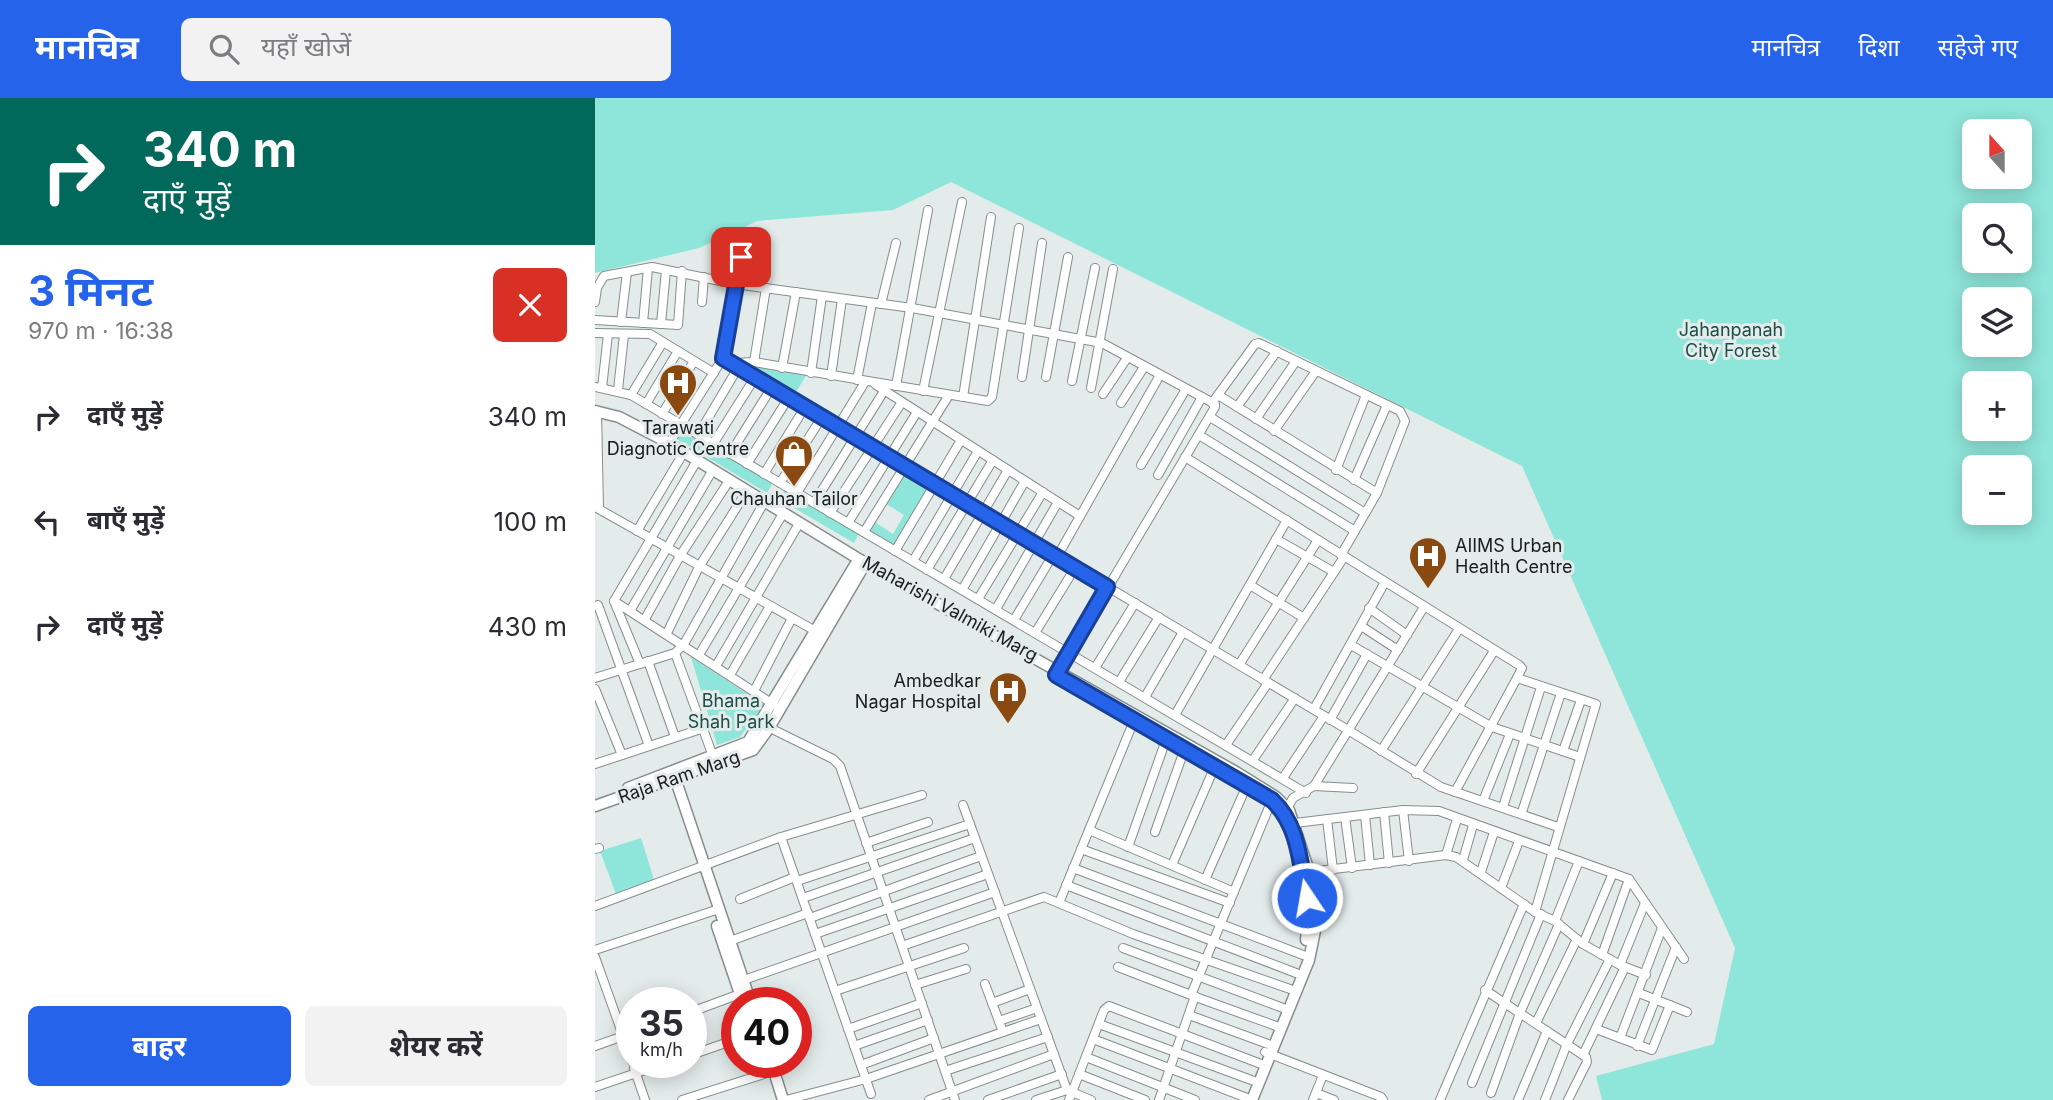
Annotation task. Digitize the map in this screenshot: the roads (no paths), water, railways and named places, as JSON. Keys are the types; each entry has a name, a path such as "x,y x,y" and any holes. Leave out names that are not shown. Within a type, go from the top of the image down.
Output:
{"street":[{"path":"923,391 962,202"},
{"path":"897,387 928,210"},
{"path":"963,397 991,217"},
{"path":"737,365 754,362 865,382 991,400 1019,228"},
{"path":"721,234 727,255 752,257"},
{"path":"797,493 865,382 876,303 896,243"},
{"path":"1022,377 1042,243"},
{"path":"1046,377 1068,257"},
{"path":"668,446 723,358 741,258"},
{"path":"643,323 648,268"},
{"path":"595,302 597,288 604,276 648,268 682,271 736,284 912,308 1102,343 1202,397 1237,407 1377,493"},
{"path":"1073,381 1095,268"},
{"path":"1091,388 1102,343 1113,269"},
{"path":"661,324 666,270"},
{"path":"595,320 678,325 682,271"},
{"path":"621,322 627,272"},
{"path":"702,302 704,277"},
{"path":"754,362 766,288"},
{"path":"782,368 796,292"},
{"path":"811,373 822,296"},
{"path":"831,376 842,299"},
{"path":"595,333 650,334 714,373"},
{"path":"608,334 598,388 618,390 631,395 1306,793"},
{"path":"618,390 624,335"},
{"path":"631,395 663,342"},
{"path":"1058,672 1210,417 1216,406 1215,399 1255,344 1262,343 1387,405 1403,414 1405,421 1377,493 1343,556 1226,745"},
{"path":"646,404 677,351"},
{"path":"1237,407 1277,351"},
{"path":"723,358 1314,709 1416,774 1455,792 1522,812 1558,828"},
{"path":"1104,394 1127,358"},
{"path":"662,414 694,361"},
{"path":"1256,419 1297,361"},
{"path":"698,435 737,365"},
{"path":"1121,403 1144,367"},
{"path":"1274,431 1316,371"},
{"path":"1014,621 1080,516 1160,375"},
{"path":"713,444 756,376"},
{"path":"865,382 884,391 1080,516"},
{"path":"730,454 772,387"},
{"path":"1141,465 1186,389"},
{"path":"814,503 884,391"},
{"path":"864,532 949,395"},
{"path":"1336,470 1366,395"},
{"path":"747,464 789,397"},
{"path":"1158,475 1202,397"},
{"path":"830,513 901,402"},
{"path":"1354,480 1387,405"},
{"path":"764,474 805,407"},
{"path":"848,523 917,412"},
{"path":"596,414 597,507 719,579 818,633"},
{"name":"Maharishi Valmiki Marg","path":"596,414 683,454 860,565"},
{"path":"780,483 822,417"},
{"path":"1210,417 1365,513"},
{"path":"1199,435 1355,531"},
{"path":"895,551 961,440"},
{"path":"913,561 978,451"},
{"path":"637,531 683,454"},
{"name":"Maharishi Valmiki Marg","path":"683,454 860,565 1058,672 1276,797 1295,823 1317,896 1318,916 1309,960 1248,1099"},
{"path":"1185,457 1521,666 1492,727 1455,792"},
{"path":"927,570 993,460"},
{"path":"614,601 695,464"},
{"path":"944,579 1008,470"},
{"path":"630,611 711,473"},
{"path":"962,590 1025,481"},
{"path":"645,619 680,556 727,484"},
{"path":"978,599 1043,492"},
{"path":"667,633 699,567 745,494"},
{"path":"996,610 1058,502"},
{"path":"595,678 675,653 684,644 762,506"},
{"path":"699,655 781,517"},
{"path":"1175,715 1287,520"},
{"path":"716,666 797,527"},
{"path":"1276,538 1334,572"},
{"path":"1239,665 1318,540"},
{"name":"Raja Ram Marg","path":"595,806 715,761 753,750 818,633 860,565"},
{"path":"1035,633 1075,568"},
{"path":"1314,709 1385,582"},
{"path":"1250,585 1304,618"},
{"path":"614,601 776,706"},
{"path":"614,601 675,737"},
{"path":"1095,668 1135,603"},
{"path":"598,605 619,670 649,746"},
{"path":"730,676 770,606"},
{"path":"1286,810 1293,799 1314,786 1424,607"},
{"path":"1369,608 1407,635"},
{"path":"754,691 792,618"},
{"path":"1119,682 1159,618"},
{"path":"1361,626 1398,650"},
{"path":"1381,751 1459,629"},
{"path":"1145,697 1183,632"},
{"path":"1352,645 1492,727 1580,757"},
{"path":"1416,774 1494,651"},
{"path":"675,653 715,761"},
{"path":"1283,778 1327,718 1367,654"},
{"name":"Maharishi Valmiki Marg","path":"1058,672 1286,810 1292,826 1307,898 1308,932 1303,955 1248,1099"},
{"path":"1472,1083 1538,913 1558,828 1597,707 1517,678"},
{"path":"1503,807 1541,687"},
{"path":"595,689 622,755"},
{"path":"1522,812 1561,693"},
{"path":"1253,760 1295,698"},
{"path":"1563,751 1581,700"},
{"path":"1059,903 1135,718"},
{"path":"765,726 833,759 842,771 954,1096"},
{"path":"595,754 597,764 703,728"},
{"path":"1483,801 1510,734"},
{"path":"1128,847 1167,737"},
{"path":"1155,832 1185,748"},
{"path":"1172,865 1215,766"},
{"path":"671,777 739,987"},
{"name":"Raja Ram Marg","path":"595,799 671,777"},
{"path":"1205,880 1247,785"},
{"path":"1314,786 1353,788"},
{"path":"595,906 781,837 922,795"},
{"path":"1159,1100 1199,978 1272,800"},
{"path":"963,805 1069,1094"},
{"path":"1295,823 1428,809 1579,861 1629,879 1684,959"},
{"path":"1403,810 1409,861"},
{"path":"1384,812 1389,863"},
{"path":"1365,815 1370,866"},
{"path":"1345,817 1352,868"},
{"path":"1327,819 1333,870"},
{"path":"1445,855 1457,819"},
{"path":"866,843 928,822"},
{"path":"740,898 970,824"},
{"path":"1462,860 1473,825"},
{"path":"1089,830 1234,892"},
{"path":"1481,872 1494,832"},
{"path":"781,837 871,1094"},
{"path":"803,898 975,838"},
{"path":"1501,888 1519,841"},
{"path":"1081,849 1230,903"},
{"path":"1310,872 1445,855 1462,860 1580,941 1623,966 1646,975"},
{"path":"730,941 981,856"},
{"path":"1491,1093 1579,861"},
{"path":"1073,867 1303,955"},
{"path":"1536,1023 1613,873"},
{"path":"815,934 988,874"},
{"path":"1545,1100 1606,957 1629,879"},
{"path":"1066,885 1296,973"},
{"path":"744,980 896,929 995,892"},
{"path":"902,946 1003,913 1039,897 1290,989"},
{"path":"1583,1055 1623,966 1645,903"},
{"path":"1440,1100 1524,904"},
{"path":"716,910 746,987"},
{"path":"595,950 716,910"},
{"path":"1621,1038 1662,928"},
{"path":"1637,1046 1676,947"},
{"path":"835,991 964,948"},
{"path":"1123,948 1283,1008"},
{"path":"595,957 616,1008"},
{"path":"1118,967 1276,1026"},
{"path":"915,985 966,969"},
{"path":"985,984 1003,1032"},
{"path":"992,1003 1030,989"},
{"path":"1485,990 1583,1055 1587,1062 1568,1100"},
{"path":"1639,993 1687,1012"},
{"path":"848,1029 922,1003"},
{"path":"1596,1029 1650,1051 1654,1048 1670,1005"},
{"path":"1069,1094 1104,1010 1109,1006 1182,1034 1266,1053"},
{"path":"999,1021 1037,1007"},
{"path":"1189,1015 1266,1053 1383,1100"},
{"path":"773,1078 785,1100 866,1079 1041,1019"},
{"path":"854,1046 927,1020"},
{"path":"1099,1024 1254,1082"},
{"path":"1518,1100 1548,1031"},
{"path":"945,1072 1048,1037"},
{"path":"595,1046 616,1038"},
{"path":"861,1065 934,1038"},
{"path":"1093,1039 1248,1099"},
{"path":"929,1100 954,1096 1054,1054"},
{"path":"1086,1056 1195,1100"},
{"path":"988,1100 1062,1074"},
{"path":"1079,1074 1145,1100"},
{"path":"1323,1075 1314,1096 1334,1100"},
{"path":"595,1086 620,1078"},
{"path":"638,1078 645,1100"},
{"path":"682,1100 737,1078"},
{"path":"770,1078 776,1100"},
{"path":"1036,1100 1069,1094 1091,1100"}],"place":[{"name":"Tarawati Diagnotic Centre","path":"678,417"},
{"name":"Chauhan Tailor","path":"794,488"},
{"name":"AIIMS Urban Health Centre","path":"1428,590"},
{"name":"Ambedkar Nagar Hospital","path":"1008,725"}],"park label":[{"name":"Jahanpanah City Forest","path":"1731,340"},
{"name":"Bhama Shah Park","path":"731,711"}]}
